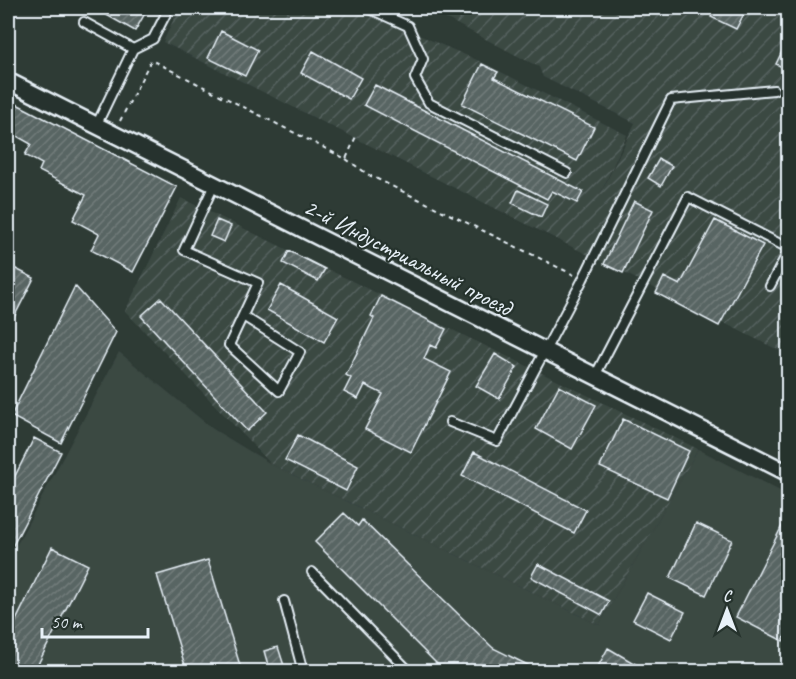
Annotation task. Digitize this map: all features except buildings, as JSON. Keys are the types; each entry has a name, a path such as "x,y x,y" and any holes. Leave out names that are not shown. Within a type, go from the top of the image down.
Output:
{"street":[{"name":"2-й Индустриальный проезд","path":"8,81 789,473"}],"lane":[{"path":"96,126 133,49 153,39 169,8"},
{"path":"368,8 408,26 423,59 415,78 429,104 567,172"},
{"path":"84,21 133,49"},
{"path":"450,422 497,441 583,279 671,100 774,90"},
{"path":"214,185 184,250 258,283 229,345 279,391 300,352 243,316"},
{"path":"595,376 688,196 789,250 770,286"},
{"path":"312,572 410,672"},
{"path":"284,601 303,672"}],"path":[{"path":"114,135 151,60 346,159 369,175 583,279"},
{"path":"346,159 357,134"}],"shaded area":[{"path":"179,8 356,8 477,60 627,135 599,197 635,123 543,77 539,67 426,8 788,8 788,355 163,42"},
{"path":"181,198 698,449 599,625 271,464 125,311"},
{"path":"119,352 213,429 271,464 599,625 698,449 788,495 788,671 8,672 8,561"}]}
